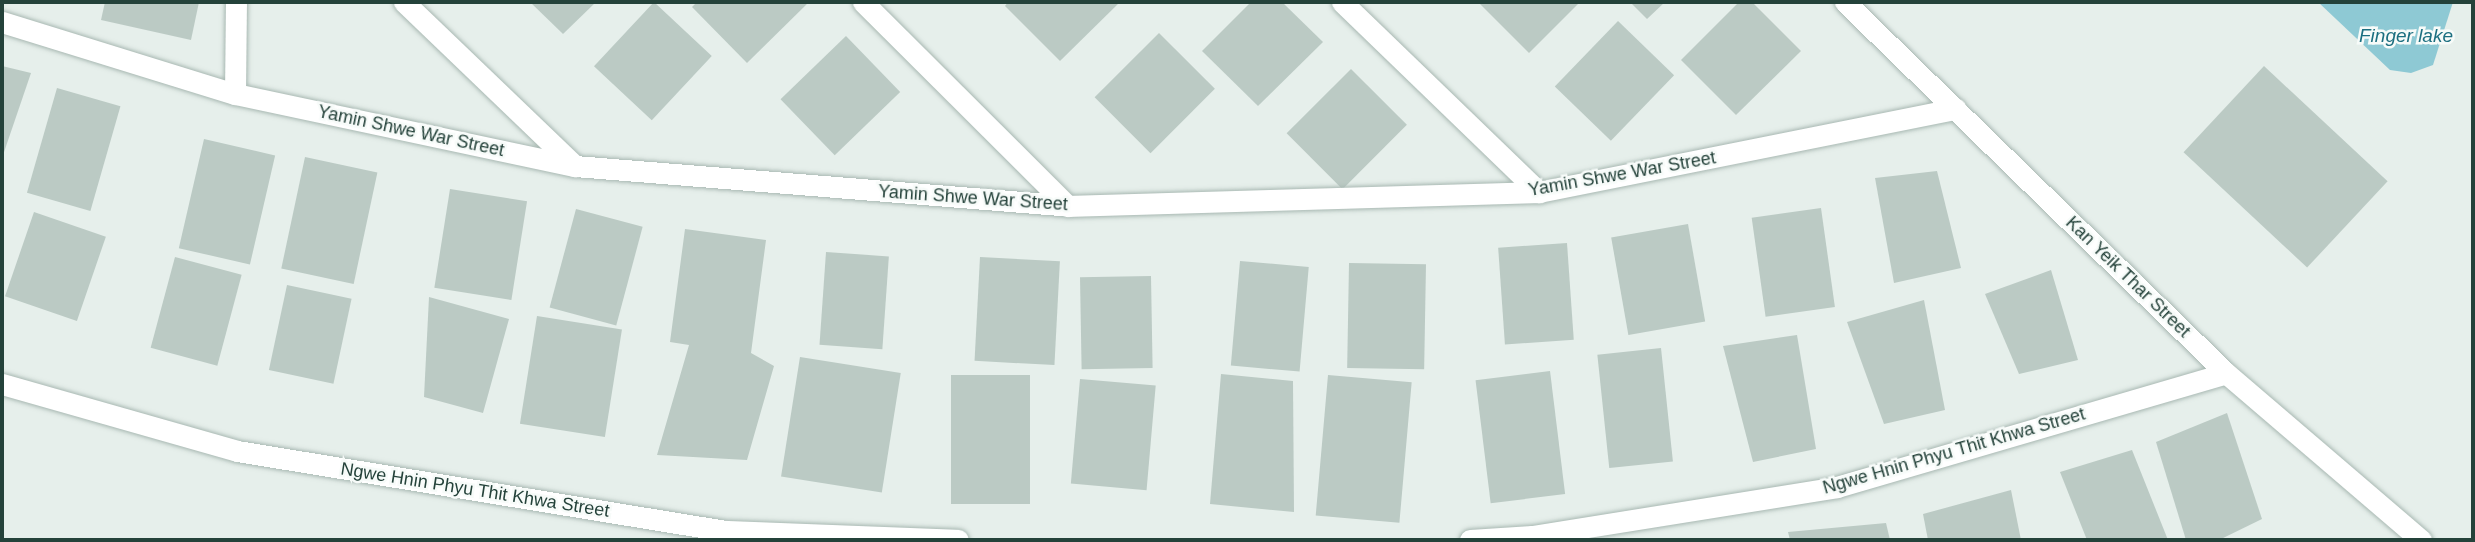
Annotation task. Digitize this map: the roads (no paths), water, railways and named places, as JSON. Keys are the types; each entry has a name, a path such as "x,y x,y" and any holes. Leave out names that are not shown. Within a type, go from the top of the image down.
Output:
{"street":[{"path":"234,94 236,2"},
{"path":"404,2 575,166"},
{"path":"863,2 1068,206"},
{"path":"1342,2 1539,192"},
{"name":"Kan Yeik Thar Street","path":"1845,2 2226,373 2421,540"},
{"name":"Yamin Shwe War Street","path":"2,22 234,94 575,166 1068,206 1539,192 1956,109"},
{"name":"Ngwe Hnin Phyu Thit Khwa Street","path":"1470,540 1532,536 1836,486 2226,373"},
{"name":"Ngwe Hnin Phyu Thit Khwa Street","path":"2,384 237,451 725,531 958,540"}],"water":[{"name":"Finger lake","path":"2318,2 2453,2 2433,65 2411,73 2390,70"}]}
